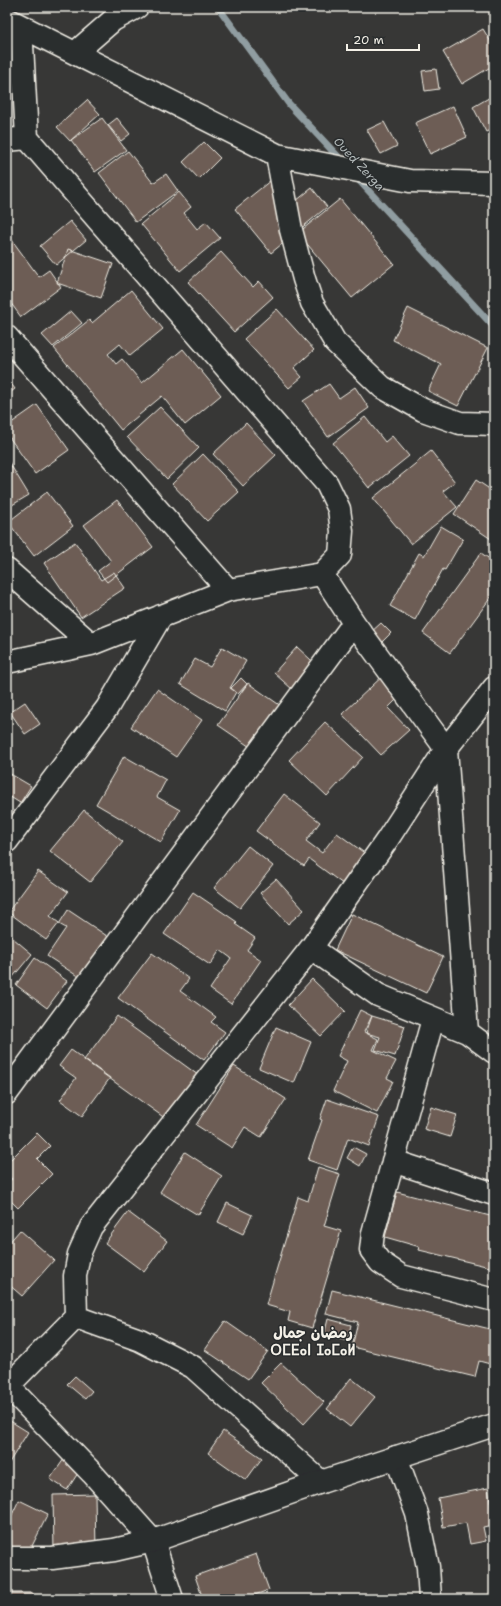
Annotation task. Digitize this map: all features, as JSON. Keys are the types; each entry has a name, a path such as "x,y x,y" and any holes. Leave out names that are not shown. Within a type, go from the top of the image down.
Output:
{"street":[{"path":"74,53 113,20 137,7"},
{"path":"7,662 91,644 228,590 322,574 340,555 342,531 338,509 327,484 17,139 14,23 277,155 410,181 494,183"},
{"path":"277,155 291,230 306,285 312,303 335,342 382,387 423,410 460,423 494,424"},
{"path":"7,337 228,590"},
{"path":"7,570 91,644"},
{"path":"322,574 354,624 446,749 467,1032"},
{"path":"7,841 107,708 160,616"},
{"path":"7,1093 354,624"},
{"path":"172,1599 153,1542 92,1473 7,1386 76,1317 74,1276 79,1254 91,1227 311,948 387,840 446,749 494,688"},
{"path":"311,948 378,995 467,1032 494,1052"},
{"path":"434,1018 393,1161 371,1250 380,1262 401,1276 494,1300"},
{"path":"393,1161 494,1194"},
{"path":"76,1317 140,1340 193,1367 321,1482"},
{"path":"7,1558 52,1558 114,1550 153,1542 321,1482 494,1425"},
{"path":"396,1457 417,1514 428,1567 430,1599"}],"building":[{"path":"483,29 494,47 494,65 462,84 443,52"},
{"path":"436,69 439,89 425,91 422,71"},
{"path":"494,95 494,128 486,132 473,107"},
{"path":"87,100 100,114 70,141 57,127"},
{"path":"453,106 467,137 430,154 415,123"},
{"path":"102,118 126,150 95,172 71,140"},
{"path":"117,118 130,134 121,141 108,125"},
{"path":"384,122 397,146 381,154 367,130"},
{"path":"204,142 220,158 199,179 183,162"},
{"path":"128,151 153,183 166,174 178,191 136,222 99,173"},
{"path":"276,176 296,201 312,188 327,207 271,253 235,209"},
{"path":"179,192 191,207 184,213 197,229 206,222 220,238 180,271 141,224"},
{"path":"340,199 394,264 352,298 298,233"},
{"path":"70,221 86,240 56,265 40,246"},
{"path":"9,236 39,277 49,270 61,287 21,317 7,298 7,237"},
{"path":"68,249 113,264 101,298 57,283"},
{"path":"221,252 253,287 259,281 273,297 234,332 188,282"},
{"path":"131,290 163,329 130,356 120,344 108,354 116,364 122,359 142,383 183,349 221,395 185,425 162,396 121,430 54,348 89,320 92,323"},
{"path":"408,308 488,348 458,406 428,391 441,364 393,340"},
{"path":"277,309 314,350 294,368 302,377 289,388 244,339"},
{"path":"71,311 82,323 53,347 42,335"},
{"path":"7,378 15,389 7,395"},
{"path":"329,384 339,398 355,387 369,408 328,437 303,401"},
{"path":"37,405 69,450 35,474 7,434 7,426"},
{"path":"160,407 199,448 167,479 127,437"},
{"path":"365,417 385,442 392,436 409,456 369,488 333,443"},
{"path":"246,423 276,455 243,486 213,454"},
{"path":"431,451 455,482 443,491 457,507 411,544 373,498"},
{"path":"203,454 239,492 207,521 172,484"},
{"path":"7,459 29,495 7,508"},
{"path":"476,480 494,492 494,541 454,514"},
{"path":"47,492 73,526 34,556 8,522"},
{"path":"117,500 153,547 107,582 98,571 111,561 84,525"},
{"path":"441,526 463,539 445,570 443,569 415,620 390,606 419,553 424,556"},
{"path":"75,542 101,580 114,572 125,588 81,617 44,563"},
{"path":"481,553 494,562 494,593 450,653 423,633"},
{"path":"381,623 391,633 380,644 370,633"},
{"path":"222,647 246,661 230,688 236,692 225,711 180,684 195,659 210,667"},
{"path":"297,647 324,672 301,697 274,673"},
{"path":"386,673 404,692 388,708 409,730 381,755 342,714"},
{"path":"241,678 247,684 238,694 231,688"},
{"path":"248,683 281,706 256,751 218,725"},
{"path":"157,689 202,720 176,757 131,727"},
{"path":"25,702 40,724 25,734 10,712"},
{"path":"325,722 363,757 327,796 289,760"},
{"path":"124,756 166,780 157,797 180,810 161,842 96,804"},
{"path":"7,772 31,786 20,803 7,795"},
{"path":"284,794 320,822 306,841 322,853 337,833 370,857 347,887 309,859 304,866 256,831"},
{"path":"84,810 123,842 90,882 50,851"},
{"path":"248,846 273,866 240,908 214,888"},
{"path":"38,871 68,892 50,916 59,923 46,940 8,912"},
{"path":"276,879 304,910 288,924 260,893"},
{"path":"193,892 237,922 235,924 255,938 247,950 261,960 231,1004 210,989 231,958 220,950 210,965 164,934"},
{"path":"68,910 110,938 82,979 47,956 66,928 59,924"},
{"path":"352,914 443,957 426,993 335,950"},
{"path":"7,933 32,954 7,984"},
{"path":"152,953 189,979 180,991 216,1017 211,1022 225,1032 204,1060 118,998"},
{"path":"35,958 67,981 47,1008 16,985"},
{"path":"312,979 345,1011 321,1036 288,1005"},
{"path":"360,1010 372,1016 364,1032 378,1039 373,1050 396,1061 387,1078 393,1081 377,1113 333,1091 347,1061 338,1056"},
{"path":"117,1016 198,1075 166,1119 84,1060"},
{"path":"372,1016 405,1026 395,1056 375,1050 380,1037 366,1033"},
{"path":"276,1027 311,1042 294,1083 259,1068"},
{"path":"71,1050 110,1078 82,1116 60,1100 76,1078 59,1066"},
{"path":"234,1066 286,1099 261,1137 245,1127 232,1148 196,1125"},
{"path":"327,1099 379,1117 369,1146 348,1138 337,1170 308,1160 322,1120 320,1119"},
{"path":"431,1107 457,1115 450,1137 424,1129"},
{"path":"37,1133 50,1146 37,1159 52,1174 18,1208 7,1197 7,1184 12,1179 7,1174 7,1163"},
{"path":"353,1147 366,1154 360,1166 347,1158"},
{"path":"185,1152 222,1176 198,1215 160,1192"},
{"path":"318,1167 340,1174 324,1226 341,1231 312,1328 288,1321 290,1312 266,1305 298,1197 308,1201"},
{"path":"397,1192 494,1217 494,1268 419,1250 420,1247 385,1237"},
{"path":"227,1203 252,1215 243,1234 218,1222"},
{"path":"128,1212 167,1241 144,1272 105,1243"},
{"path":"20,1230 54,1260 22,1296 7,1283 7,1245"},
{"path":"332,1290 494,1330 494,1365 479,1361 475,1377 352,1347 358,1322 326,1314"},
{"path":"328,1319 351,1325 347,1341 324,1335"},
{"path":"225,1321 268,1351 248,1379 205,1350"},
{"path":"281,1363 324,1402 304,1424 261,1383"},
{"path":"75,1376 92,1391 85,1399 67,1384"},
{"path":"351,1378 375,1397 350,1427 327,1409"},
{"path":"7,1419 28,1432 7,1466"},
{"path":"223,1431 262,1458 246,1480 208,1453"},
{"path":"64,1459 80,1470 67,1490 50,1479"},
{"path":"488,1488 494,1525 483,1527 486,1541 470,1544 466,1523 443,1527 438,1498"},
{"path":"95,1494 96,1551 54,1552 53,1495"},
{"path":"19,1500 48,1514 24,1562 7,1554 7,1525"},
{"path":"256,1554 269,1590 243,1599 203,1599 195,1576"},
{"path":"7,1593 33,1593 33,1599 7,1599"},
{"path":"79,1593 94,1595 94,1599 78,1599"}],"waterway":[{"name":"Oued Zerga","path":"218,7 289,104 343,162"},
{"name":"Oued Zerga","path":"355,176 494,327"}],"district":[{"name":"رمضان جمال ⵔⵎⴹⴰⵏ ⵊⴰⵎⴰⵍ","path":"313,1342"}]}
